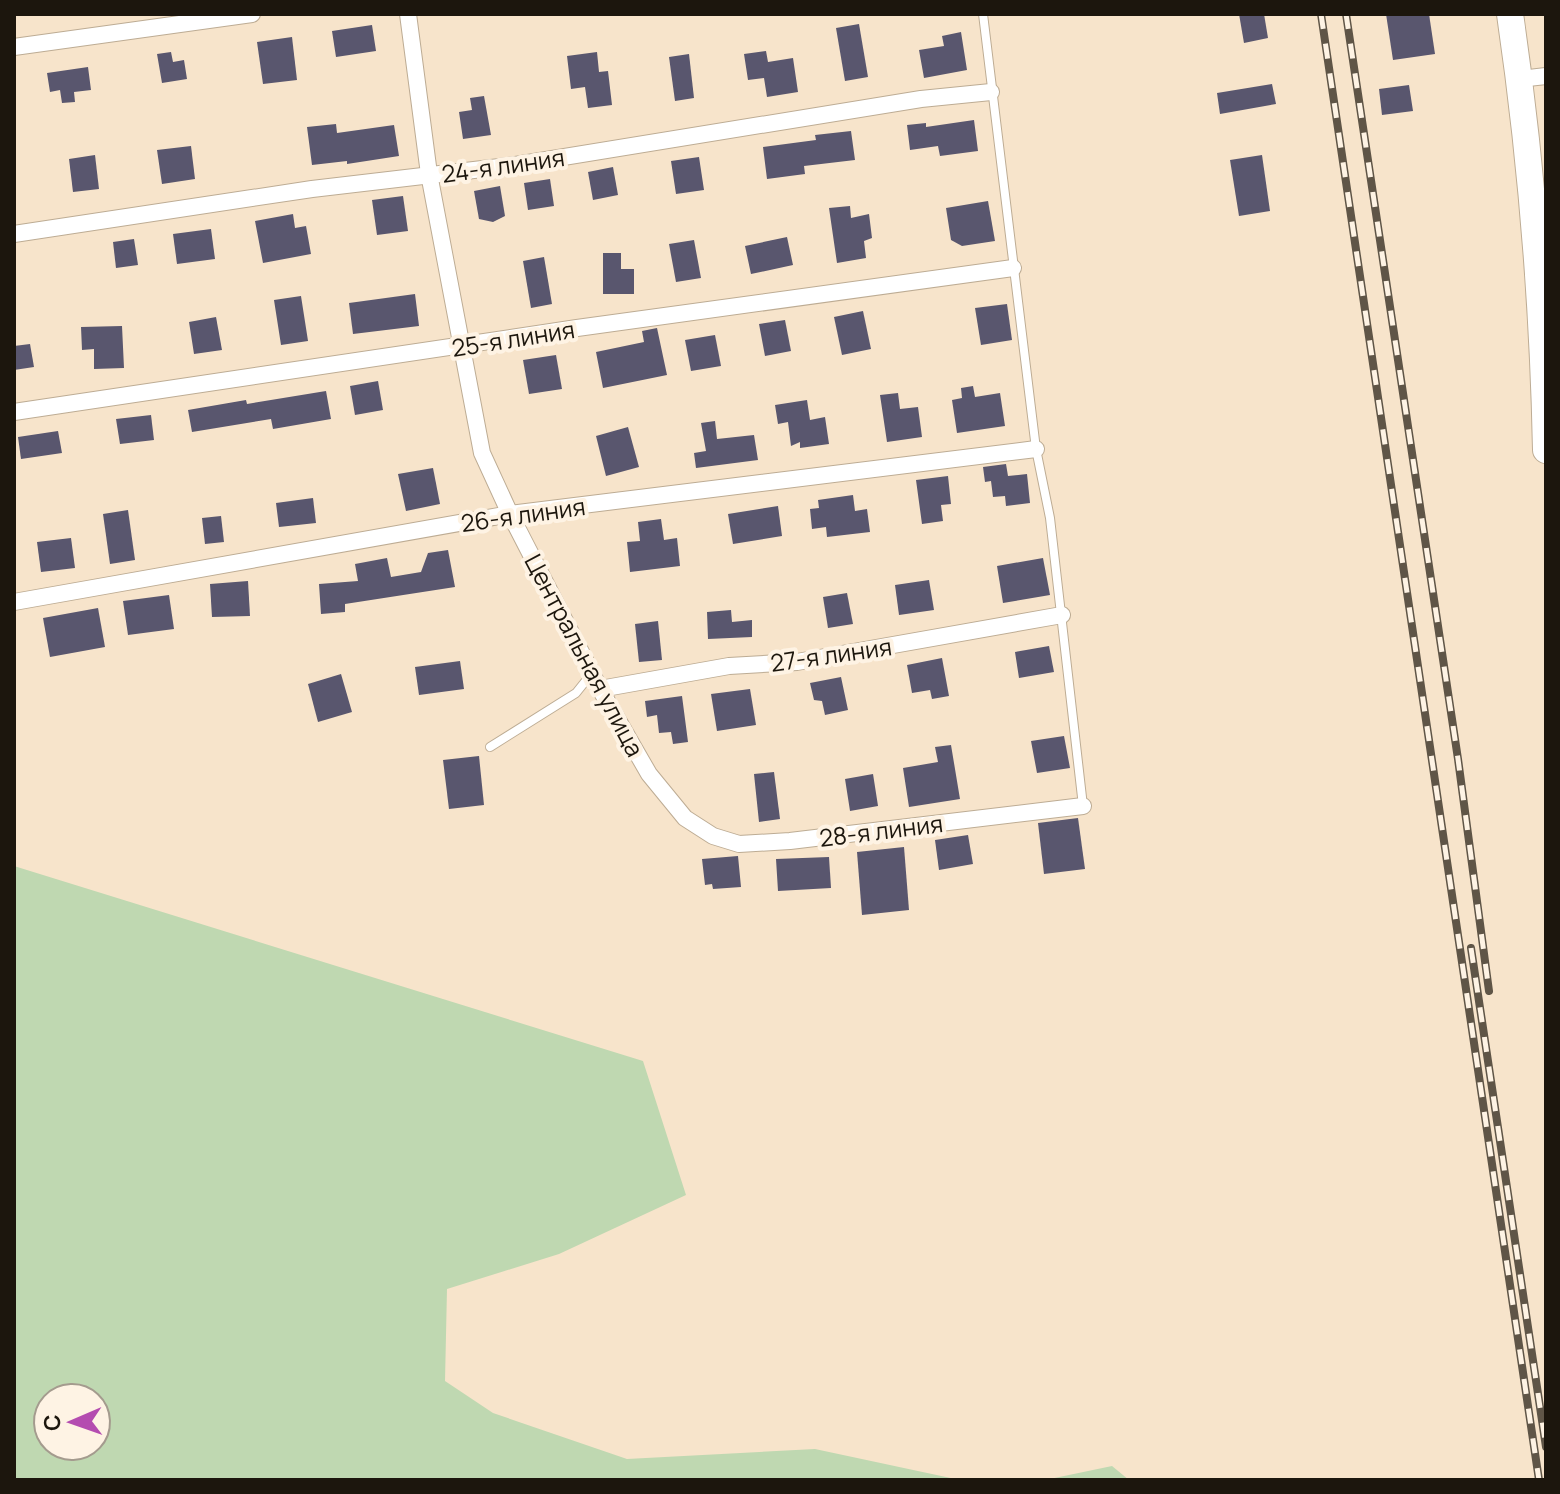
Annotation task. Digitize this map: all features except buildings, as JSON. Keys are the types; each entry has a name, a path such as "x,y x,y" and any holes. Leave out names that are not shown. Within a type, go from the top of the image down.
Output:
{"main road":[{"path":"1510,14 1545,338 1546,450"}],"street":[{"path":"14,47 252,14"},
{"name":"Центральная улица","path":"408,14 429,174 482,453 600,689 649,774 685,818"},
{"path":"1519,79 1546,76"},
{"name":"24-я линия","path":"14,234 429,174 508,166 921,99 991,92"},
{"name":"25-я линия","path":"14,412 1013,268"},
{"name":"26-я линия","path":"14,602 510,514 1036,449"},
{"name":"27-я линия","path":"600,689 729,666 797,662 1062,615"},
{"name":"28-я линия","path":"685,818 713,836 739,844 790,841 1083,806"}],"lane":[{"path":"983,14 1036,449 1050,518 1083,806"},
{"path":"490,747 576,693 592,673"}],"green space":[{"path":"14,866 643,1061 686,1195 559,1254 447,1289 445,1381 493,1413 627,1459 815,1449 960,1480 14,1480"},
{"path":"1112,1466 1129,1480 1045,1480"}],"railway":[{"path":"1321,14 1539,1480"},
{"path":"1346,14 1458,759 1489,991"},
{"path":"1471,948 1546,1447"}]}
